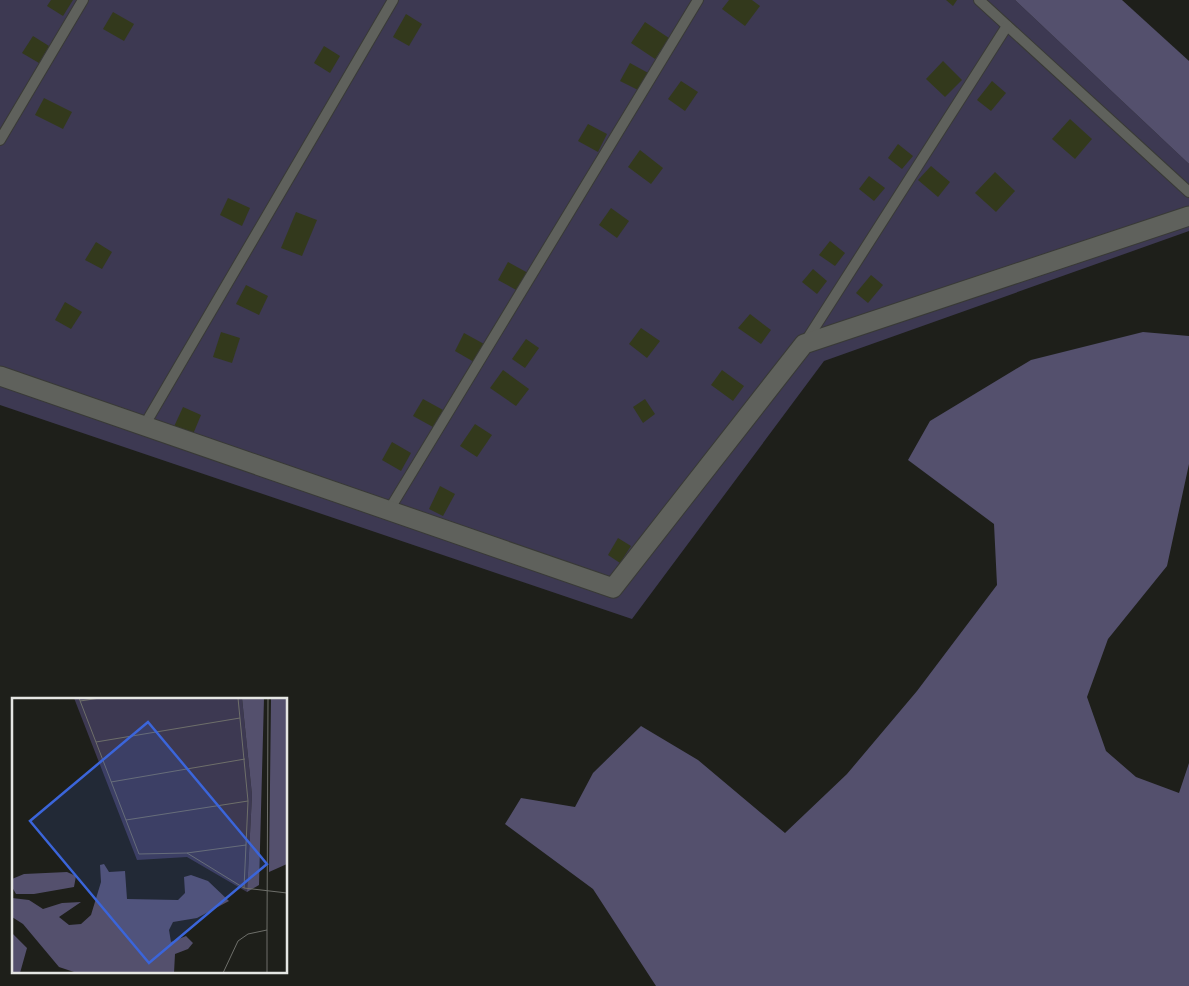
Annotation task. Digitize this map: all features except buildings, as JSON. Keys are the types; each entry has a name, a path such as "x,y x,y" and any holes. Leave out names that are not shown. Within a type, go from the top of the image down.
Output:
{"street":[{"path":"0,376 613,588 804,344 1189,216"}],"lane":[{"path":"0,140 83,0"},
{"path":"144,426 393,0"},
{"path":"389,510 698,0"},
{"path":"979,0 1189,192"},
{"path":"804,344 1007,26"}],"shaded area":[{"path":"0,0 1015,0 1189,164 1189,231 824,361 632,619 0,405"},
{"path":"1015,0 1122,0 1189,61 1189,164"},
{"path":"1143,332 1189,336 1189,464 1167,566 1108,639 1087,697 1106,751 1136,777 1179,793 1189,763 1189,986 656,986 593,889 505,824 521,798 575,807 593,773 641,726 698,760 785,833 847,774 917,691 997,585 994,524 908,460 930,421 1031,360"}]}
